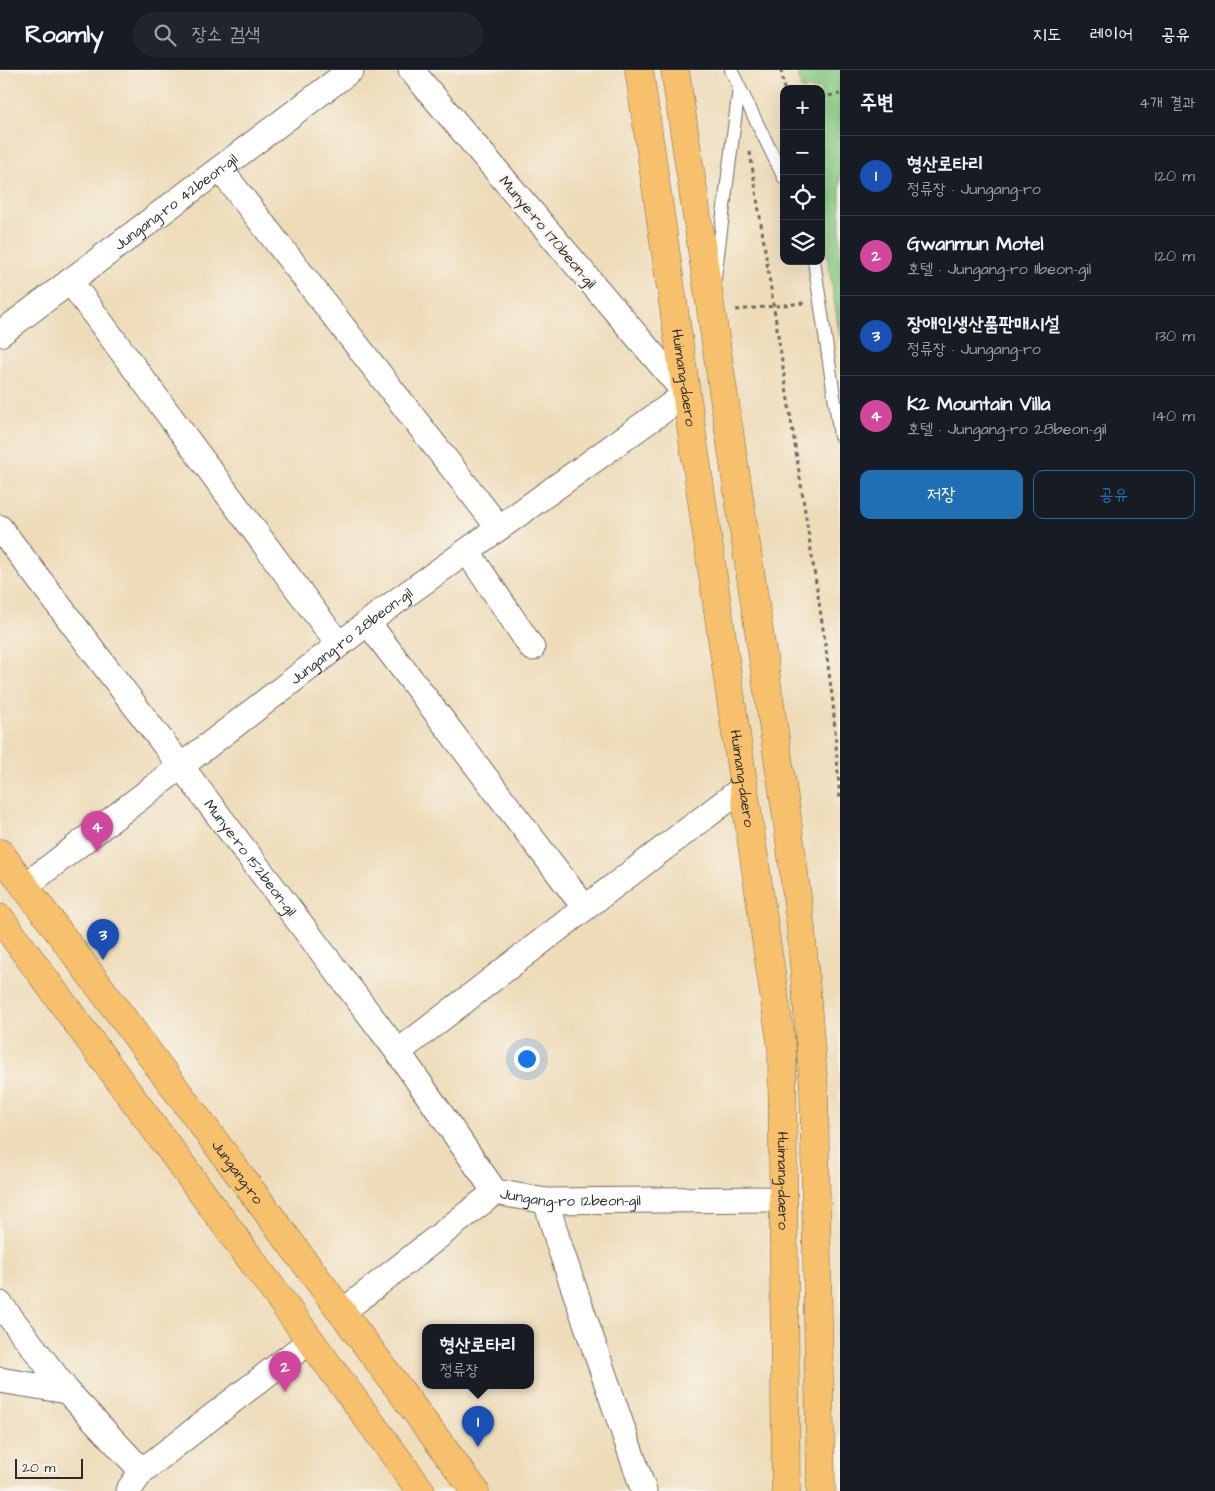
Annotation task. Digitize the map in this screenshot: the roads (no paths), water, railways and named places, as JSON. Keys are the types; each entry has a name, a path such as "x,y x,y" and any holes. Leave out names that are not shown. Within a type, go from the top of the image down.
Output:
{"main road":[{"name":"Huimang-daero","path":"639,70 782,1049 786,1491"},
{"path":"675,70 720,312 787,818 808,997 817,1168 821,1491"},
{"name":"Jungang-ro","path":"0,853 475,1491"},
{"path":"0,918 421,1491"}],"street":[{"name":"Jungang-ro 42beon-gil","path":"1,330 70,281 351,70"},
{"name":"Munye-ro 170beon-gil","path":"411,70 686,394"},
{"path":"220,169 499,528"},
{"path":"70,281 339,645"},
{"name":"Jungang-ro 28beon-gil","path":"24,886 368,623 686,394"},
{"name":"Munye-ro 152beon-gil","path":"0,528 398,1052 495,1192"},
{"path":"467,551 532,648"},
{"path":"368,623 585,908"},
{"path":"398,1052 743,788"},
{"name":"Jungang-ro 12beon-gil","path":"341,1313 495,1192 546,1201 783,1198"},
{"path":"546,1201 559,1245 644,1491"},
{"path":"0,1304 67,1391 142,1470"},
{"path":"128,1491 142,1470 311,1340"},
{"path":"0,1380 67,1391"}],"lane":[{"path":"731,70 782,175"},
{"path":"720,312 739,88"},
{"path":"815,265 840,436"}],"place":[{"name":"K2 Mountain Villa","path":"97,852"},
{"name":"장애인생산품판매시설","path":"103,960"},
{"name":"Gwanmun Motel","path":"285,1392"},
{"name":"형산로타리","path":"478,1447"}]}
